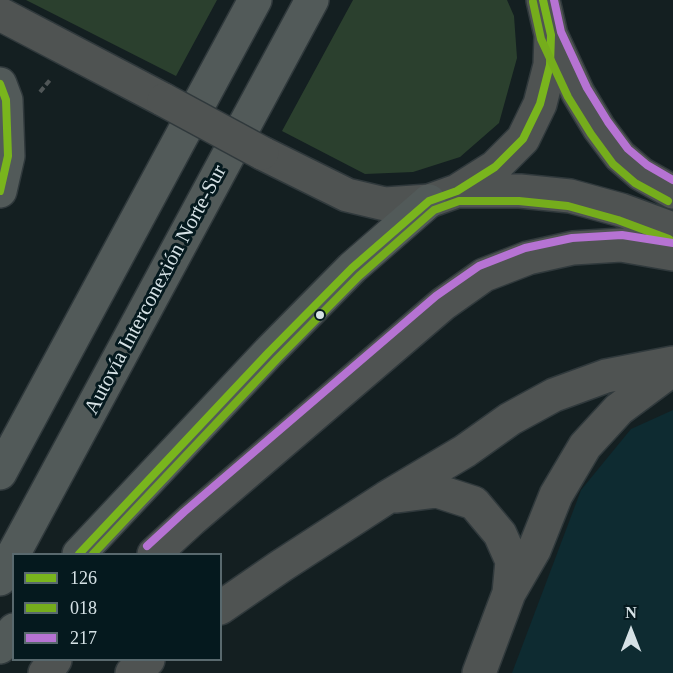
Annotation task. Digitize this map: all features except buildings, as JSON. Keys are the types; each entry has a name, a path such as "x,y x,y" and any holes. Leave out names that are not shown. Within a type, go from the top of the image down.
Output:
{"highway":[{"path":"0,473 255,0"},
{"name":"Autovía Interconexión Norte-Sur","path":"14,553 312,0"},
{"path":"0,191 8,156 3,92"},
{"path":"81,553 351,268 443,196"},
{"name":"Autovía Interconexión Norte-Sur","path":"0,579 12,557"},
{"path":"0,647 12,632"}],"street":[{"path":"543,0 551,35 578,93 620,156 641,174 673,192"},
{"path":"0,14 262,153 347,195 384,204 443,196 520,191 570,196 621,210 673,230"},
{"path":"443,196 495,167 523,139 540,104 550,65 551,35"},
{"path":"156,553 191,520 443,304 484,275 528,258 573,248 621,245 673,254"},
{"path":"222,608 386,498 465,452 510,419 554,395 606,376 673,363"},
{"path":"479,673 509,593 534,549 556,495 585,446 619,409 673,369"},
{"path":"386,498 437,491 474,503 500,534 512,561 509,593"},
{"path":"45,673 54,661"},
{"path":"132,673 147,661"}],"path":[{"path":"3,92 36,98 49,80 57,80"}],"shaded area":[{"path":"673,410 673,673 512,673 581,490 631,429"}],"green space":[{"path":"26,0 217,0 176,76"},
{"path":"353,0 507,0 514,16 517,58 499,123 460,157 413,172 365,174 282,131"}],"transit line":[{"name":"126","path":"80,553 269,352 352,268 429,201 457,191 495,167 523,139 540,104 550,65 551,35 543,0"},
{"name":"217","path":"554,0 561,32 587,88 608,122 628,149 647,165 673,180"},
{"name":"018","path":"533,2 541,39 568,97 591,134 613,164 635,183 668,201"},
{"name":"126","path":"0,84 6,100 8,156 0,191"},
{"name":"018","path":"94,553 277,359 359,276 434,210 459,201 519,201 568,206 618,220 669,239"},
{"name":"217","path":"147,546 436,296 479,266 525,248 572,238 622,235 673,243"}]}
